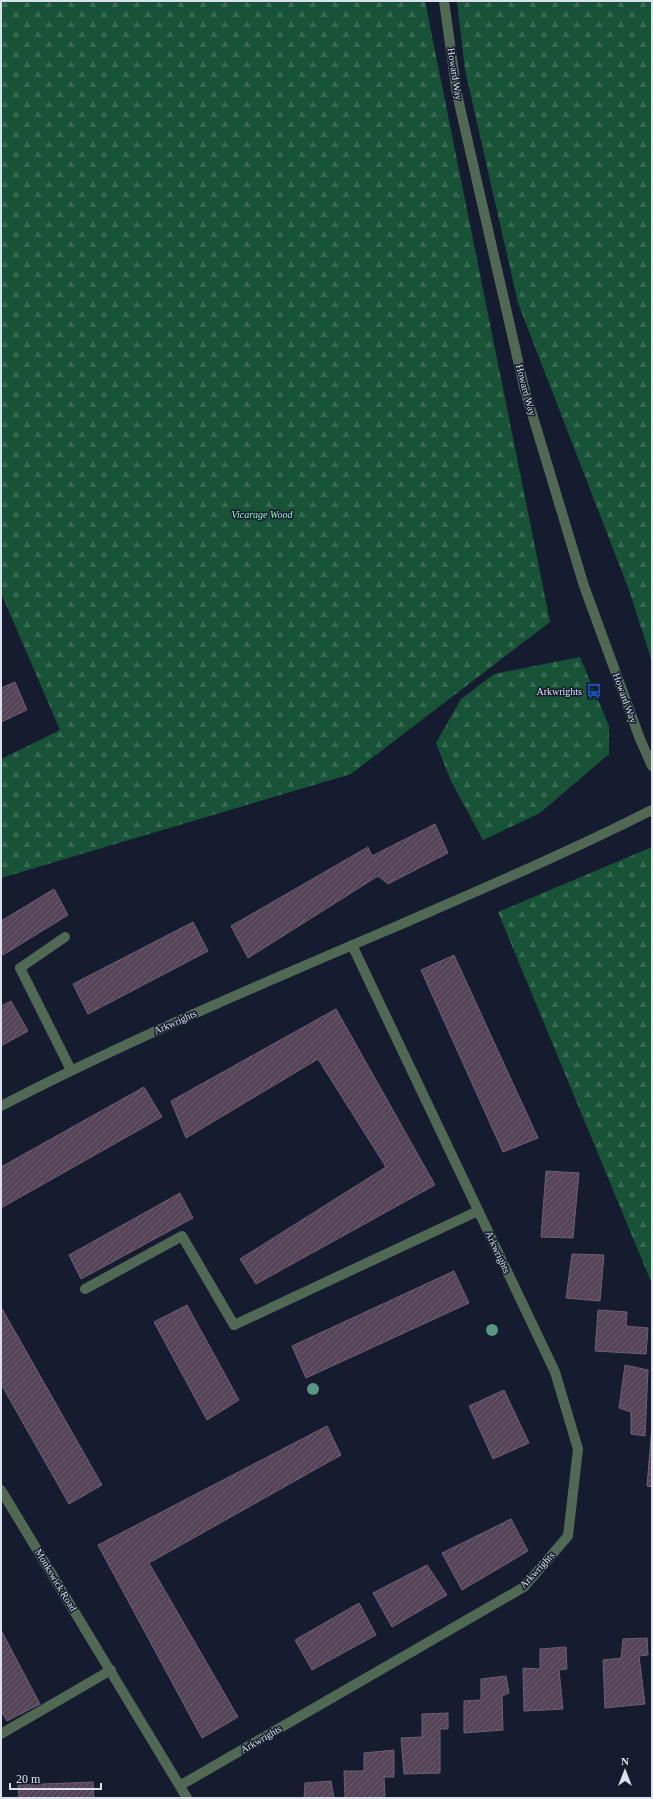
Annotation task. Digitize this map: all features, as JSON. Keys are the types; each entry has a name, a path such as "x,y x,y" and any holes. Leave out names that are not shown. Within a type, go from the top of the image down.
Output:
{"street":[{"name":"Howard Way","path":"444,1 457,94 524,387 584,586 640,739 652,766"},
{"name":"Arkwrights","path":"1,1106 71,1070 352,945 496,883 652,810"},
{"path":"65,937 20,968 71,1070"},
{"name":"Arkwrights","path":"181,1785 524,1587 568,1536 578,1449 555,1372 352,945"},
{"path":"85,1289 182,1236 234,1325 478,1211"},
{"name":"Monkswick Road","path":"1,1490 181,1785 187,1798"},
{"path":"1,1734 111,1670"}],"green space":[{"name":"Vicarage Wood","path":"1,1 425,1 550,622 351,774 1,878 1,759 60,730 1,593"},
{"path":"457,1 652,1 652,662 629,590 518,303 465,70"},
{"path":"580,657 609,726 609,754 540,813 483,840 451,781 436,743 461,699 494,674"},
{"path":"652,847 652,1284 498,912"}],"building":[{"path":"15,682 27,710 1,722 1,688"},
{"path":"435,824 448,853 388,884 378,876 248,958 231,926 368,847 372,856"},
{"path":"54,889 68,915 3,955 1,951 1,921"},
{"path":"193,922 208,951 88,1014 73,984"},
{"path":"454,955 538,1138 503,1152 421,970"},
{"path":"11,1001 28,1031 1,1046 1,1006"},
{"path":"336,1009 435,1185 256,1284 240,1259 386,1167 318,1059 186,1138 171,1101"},
{"path":"144,1087 162,1117 1,1208 1,1167"},
{"path":"546,1171 579,1173 573,1238 541,1237"},
{"path":"180,1193 193,1218 81,1279 69,1255"},
{"path":"572,1254 604,1255 600,1301 566,1298"},
{"path":"454,1271 469,1303 306,1378 292,1346"},
{"path":"187,1305 239,1400 207,1420 154,1322"},
{"path":"1,1307 102,1485 69,1504 1,1384"},
{"path":"598,1310 627,1312 626,1326 648,1328 646,1354 595,1351"},
{"path":"625,1365 648,1370 645,1436 631,1434 631,1412 619,1408"},
{"path":"504,1390 529,1443 493,1459 469,1406"},
{"path":"327,1426 341,1455 149,1563 238,1717 202,1738 98,1545"},
{"path":"652,1426 652,1487 647,1486"},
{"path":"511,1519 528,1551 462,1590 442,1553"},
{"path":"427,1565 447,1595 392,1627 373,1593"},
{"path":"359,1603 376,1635 312,1670 295,1640"},
{"path":"1,1630 40,1704 7,1721 1,1711"},
{"path":"647,1638 648,1655 639,1656 645,1704 605,1708 603,1660 621,1658 623,1639"},
{"path":"566,1647 567,1669 559,1670 563,1709 524,1711 523,1668 540,1669 540,1649"},
{"path":"506,1676 509,1693 502,1696 503,1730 464,1733 464,1701 481,1700 481,1679"},
{"path":"448,1713 448,1729 440,1729 440,1773 404,1774 401,1738 422,1737 422,1714"},
{"path":"394,1750 394,1777 384,1777 385,1798 345,1798 344,1771 364,1771 364,1753"},
{"path":"331,1781 334,1798 304,1798 305,1783"},
{"path":"93,1782 94,1798 19,1798 18,1785"}],"place":[{"name":"Arkwrights","path":"594,691"}]}
